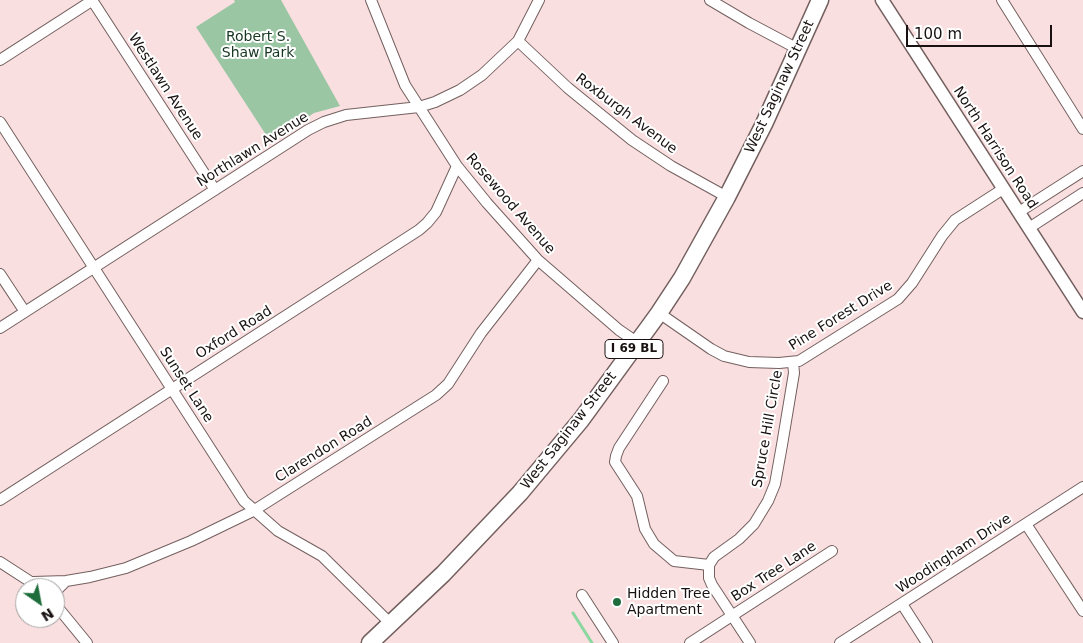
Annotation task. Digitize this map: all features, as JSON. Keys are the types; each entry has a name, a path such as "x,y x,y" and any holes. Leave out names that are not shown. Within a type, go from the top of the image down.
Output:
{"main road":[{"name":"West Saginaw Street","path":"370,643 484,533 520,493 581,420 659,313 682,278 727,197 820,0"}],"street":[{"path":"0,60 93,0"},
{"name":"Westlawn Avenue","path":"93,0 215,190"},
{"name":"Rosewood Avenue","path":"371,0 406,85 457,166 487,204 538,260 619,330 638,343"},
{"name":"Northlawn Avenue","path":"0,328 308,130 324,122 346,115 419,107 435,102 460,90 482,76 518,41 539,0"},
{"path":"710,0 748,23 798,49"},
{"name":"North Harrison Road","path":"882,0 1083,312"},
{"path":"1002,0 1083,129"},
{"name":"Roxburgh Avenue","path":"518,41 568,88 632,140 671,166 727,197"},
{"name":"Sunset Lane","path":"0,122 244,501 278,531 322,556 391,624"},
{"name":"Oxford Road","path":"0,500 419,230 436,212 457,166"},
{"path":"1019,212 1083,172"},
{"name":"Pine Forest Drive","path":"659,313 724,356 741,361 793,362 806,357 898,299 912,283 942,236 955,220 1004,189"},
{"path":"1029,228 1083,193"},
{"name":"Clarendon Road","path":"66,581 126,568 159,556 254,511 436,395 448,384 481,332 538,260"},
{"path":"0,274 25,312"},
{"name":"Spruce Hill Circle","path":"709,565 714,557 739,539 754,524 768,501 774,484 788,409 794,373 793,362"},
{"path":"663,381 619,448 615,462 637,496 645,529 654,544 674,561 709,565 709,578 712,585 750,643"},
{"name":"Woodingham Drive","path":"840,643 1083,487"},
{"path":"1026,524 1083,611"},
{"name":"Box Tree Lane","path":"690,643 832,551"},
{"path":"0,562 25,578"},
{"path":"582,595 613,643"},
{"path":"902,604 927,643"},
{"path":"65,614 87,643"}],"green space":[{"name":"Robert S. Shaw Park","path":"234,0 281,0 340,106 314,113 270,141 196,27 235,2"}],"waterway":[{"path":"573,613 592,643"}],"place":[{"name":"Hidden Tree Apartment","path":"617,602"}]}
